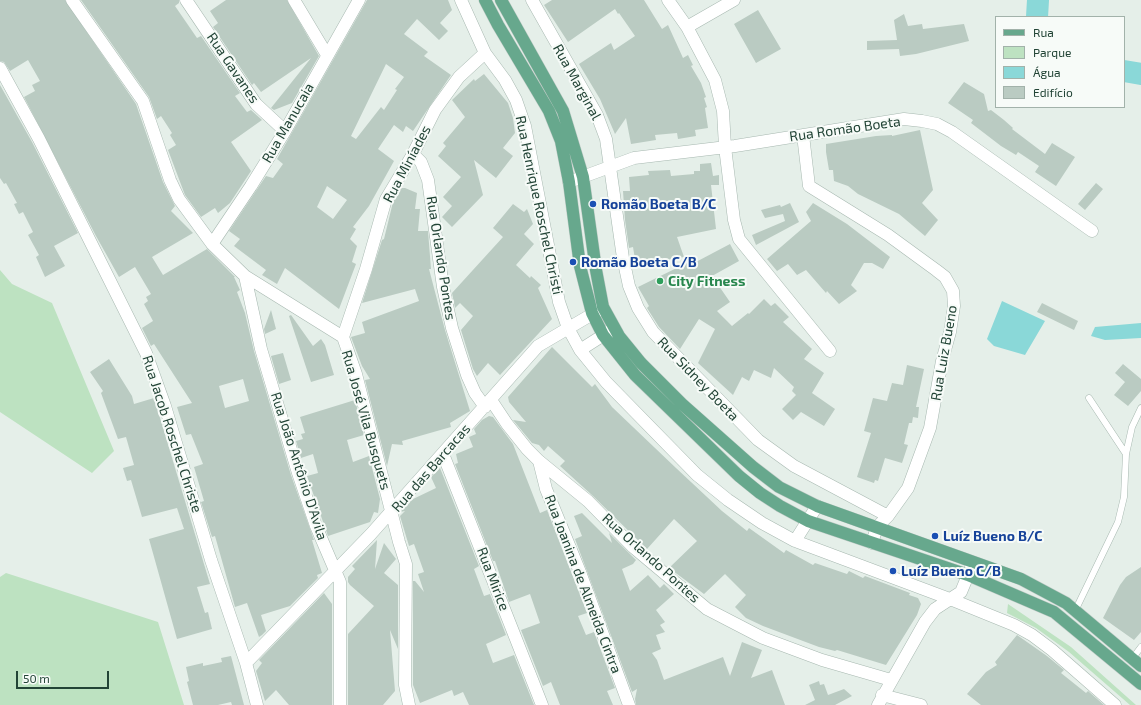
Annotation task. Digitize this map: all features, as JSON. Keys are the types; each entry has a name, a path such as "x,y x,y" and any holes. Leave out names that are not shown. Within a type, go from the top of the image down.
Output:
{"main road":[{"path":"485,0 548,111 561,141 569,182 580,266 592,313 608,332 682,404 753,467 779,487 817,506 1021,579 1066,603 1136,662"},
{"path":"501,0 563,111 583,177 596,270 608,332 635,375 739,476 760,493 808,521 968,576 1054,612 1141,684"}],"street":[{"name":"Rua José Vila Busquets","path":"72,0 143,101 179,199 212,244 245,276 343,336 356,374 406,564 405,684 408,705"},
{"name":"Rua Gavanes","path":"186,0 256,104 285,131"},
{"path":"294,0 327,55"},
{"name":"Rua Manucaia","path":"212,244 251,186 285,131 359,0"},
{"name":"Rua Henrique Roschel Christi","path":"461,0 485,53 505,80 516,100 526,126 559,302 568,328 580,350 606,382 697,475 728,500 762,523 795,541 950,599 1014,625 1032,635 1052,650 1115,705"},
{"name":"Rua Marginal","path":"532,0 597,115 606,139 609,168"},
{"path":"668,0 687,27 715,80 723,111 724,147 734,220 739,239 830,351"},
{"path":"687,27 734,0"},
{"name":"Rua Miníades","path":"343,336 366,269 386,199 413,154 435,110 459,77 485,53"},
{"name":"Rua Jacob Roschel Christe","path":"0,68 39,139 146,353 165,406 211,560 246,663 257,705"},
{"name":"Rua Romão Boeta","path":"569,182 634,158 724,147 904,119 937,124 952,132 1092,231"},
{"name":"Rua Luiz Bueno","path":"803,135 809,186 888,235 936,270 944,277 953,291 954,306 950,332 942,361 930,428 910,483 888,516"},
{"name":"Rua Orlando Pontes","path":"413,154 421,162 428,180 443,287 452,328 467,375 475,393 488,404 539,461 588,501 633,547 707,609 763,638 835,664 891,680"},
{"name":"Rua Sidney Boeta","path":"609,168 629,286 638,308 653,332 758,440 794,466 888,516"},
{"name":"Rua João Antônio D'Avila","path":"245,276 261,349 298,473 316,526 340,582 340,705"},
{"path":"568,328 603,307"},
{"name":"Rua das Barcacas","path":"246,663 336,572 392,512 398,502 444,454 538,346 568,328"},
{"path":"580,350 608,332"},
{"name":"Rua Mirice","path":"444,454 542,705"},
{"name":"Rua Joanina de Almeida Cintra","path":"539,461 546,489 580,572 629,705"},
{"path":"795,541 817,506"},
{"path":"872,543 877,527 888,516"},
{"path":"884,546 890,531 888,516"},
{"path":"921,705 880,700 925,622 935,609 961,592 973,563"}],"lane":[{"path":"1089,398 1126,454"},
{"path":"1075,612 1118,522 1124,497 1126,454 1132,427 1141,408"},
{"path":"1136,662 1141,647"}],"green space":[{"path":"0,270 12,284 52,303 114,451 92,473 0,412"},
{"path":"6,573 158,622 184,705 0,705 0,577"},
{"path":"1008,604 1071,647 1136,705 1130,705 1069,652 1036,628 1007,613"}],"water":[{"path":"1002,301 1045,321 1025,355 994,346 987,339"},
{"path":"1141,323 1141,338 1105,340 1091,336 1095,327"}],"building":[{"path":"0,0 65,0 136,104 163,182 175,206 171,211 193,233 152,257 163,275 207,249 235,277 240,290 237,292 245,313 254,351 291,475 314,540 312,540 322,573 317,575 318,578 290,606 261,615 266,631 259,637 247,603 235,607 215,536 212,537 201,502 204,501 194,467 203,464 191,434 186,435 177,407 192,403 154,344 151,346 142,328 153,321 144,304 148,301 146,297 151,294 135,267 119,277 96,236 24,97 35,91 32,85 40,81 28,60 10,71 4,62 0,61","holes":["243,379 249,401 225,408 219,386"]},
{"path":"81,0 179,0 179,3 175,6 197,38 201,36 240,93 235,96 247,112 251,110 262,120 231,142 251,171 230,203 218,213 215,208 201,217 185,195 168,150 176,145 170,135 172,133 161,116 157,119 149,97"},
{"path":"226,0 287,0 319,56 292,103 274,110 271,108 311,58 261,92 254,83 252,85 213,27 218,23 210,11"},
{"path":"367,0 448,0 452,10 440,23 448,31 439,40 417,19 404,34 428,52 424,56 451,75 413,131 406,126 403,132 394,125 378,149 394,161 369,206 353,227 356,229 350,239 357,246 352,262 356,264 339,309 285,268 277,284 262,275 266,270 234,246 240,239 229,231 266,176 273,178 283,164 277,159","holes":["386,64 404,77 395,89 397,90 384,110 381,107 356,139 351,136","327,186 347,200 333,219 317,207"]},
{"path":"552,0 644,0 662,29 668,25 683,58 688,55 693,65 691,66 701,83 706,97 704,98 707,107 705,108 708,128 695,130 696,136 678,139 677,133 655,135 656,140 631,144 626,118 615,134 600,99 579,64 611,43 614,50 635,36 615,9 568,42 544,5"},
{"path":"758,10 781,49 756,63 734,24"},
{"path":"904,14 908,26 922,24 923,29 964,24 969,41 916,54 900,56 899,49 867,50 867,41 897,40 894,20"},
{"path":"484,74 508,103 513,118 515,133 503,148 513,156 496,178 474,160 483,195 452,227 442,217 452,206 443,197 461,177 438,156 446,146 443,143 465,117 452,100 474,79 475,81"},
{"path":"964,82 984,94 988,111 991,110 1013,128 1012,129 1045,154 1052,143 1075,157 1056,186 1035,172 1039,166 1018,152 1016,155 1001,146 971,123 973,120 948,103"},
{"path":"0,85 32,142 78,233 54,246 65,266 45,277 36,257 39,255 28,235 33,232 23,212 19,214 14,204 17,203 6,183 4,184 0,178"},
{"path":"920,130 933,190 922,203 938,220 925,236 899,214 858,194 848,186 834,181 833,170 829,170 826,152 826,144 876,136 892,136"},
{"path":"711,163 713,176 719,175 719,185 711,185 716,229 677,237 684,257 636,265 633,247 629,248 625,220 623,191 630,191 629,177 649,175 648,171 670,170 671,176 694,174 694,171 700,171 700,164"},
{"path":"1096,183 1103,189 1085,210 1078,204"},
{"path":"401,188 417,193 415,209 420,209 418,231 428,231 431,269 429,269 445,330 470,411 450,423 451,427 402,441 403,445 392,444 387,466 365,380 370,379 362,366 351,337 365,333 362,322 419,301 415,289 362,303 382,240 384,239 393,202"},
{"path":"790,203 799,222 756,245 752,235 785,221 783,214 765,218 761,210 780,205 781,207"},
{"path":"813,203 847,224 890,257 883,269 872,263 864,263 851,285 857,291 839,304 827,291 826,293 806,270 797,275 788,264 777,271 767,259 811,221 806,212"},
{"path":"513,204 524,212 527,209 533,224 524,234 534,244 516,265 530,278 531,276 541,285 538,288 552,319 500,375 488,363 477,376 473,369 461,330 473,316 460,303 455,308 452,293 503,237 493,228"},
{"path":"730,244 739,261 712,276 730,302 717,311 732,326 748,313 749,314 764,299 771,306 775,303 789,317 783,322 812,349 804,359 824,373 812,393 835,409 824,426 801,412 793,420 782,409 796,395 792,391 794,387 774,368 771,378 754,370 749,381 742,377 733,395 698,363 715,329 699,319 680,349 659,327 647,308 649,306 638,287 693,260 694,263"},
{"path":"1042,303 1078,321 1074,330 1037,312"},
{"path":"271,310 276,329 265,334 264,329"},
{"path":"291,315 313,346 321,339 325,345 334,375 311,382 289,316"},
{"path":"552,347 592,387 595,384 612,407 676,468 722,511 747,531 749,528 784,553 786,550 813,565 815,563 847,574 849,571 863,578 865,576 910,593 909,595 918,598 921,604 917,615 886,665 837,650 835,651 819,647 746,618 735,607 746,595 725,574 704,594 669,568 697,541 674,519 647,549 560,466 565,461 548,446 544,451 539,445 532,443 513,420 526,422 509,402 508,397"},
{"path":"283,353 291,380 279,384 271,356"},
{"path":"109,359 132,396 134,404 154,398 210,584 197,587 205,613 208,612 212,629 177,639 149,539 184,529 177,508 142,517 131,480 127,481 123,468 134,465 126,437 118,439 101,393 103,391 90,372"},
{"path":"1123,364 1141,379 1141,391 1128,406 1114,395 1125,382 1115,373"},
{"path":"907,365 924,369 916,407 919,407 918,418 913,417 912,423 909,423 904,444 908,445 902,463 885,458 878,481 875,480 874,483 857,477 871,433 864,431 873,398 887,401 892,383 903,385"},
{"path":"355,400 364,435 347,440 353,462 369,456 380,499 378,513 374,512 370,522 328,536 307,476 318,473 313,454 301,458 296,441 303,439 301,434 305,433 300,417"},
{"path":"489,416 493,417 513,444 540,513 547,510 587,613 578,616 586,635 594,632 615,688 607,691 613,705 560,705 551,682 543,686 521,630 540,623 530,594 509,602 495,561 493,561 455,464 458,463 456,454 473,447 469,437 476,434 474,429 482,420"},
{"path":"440,468 479,566 474,569 484,596 490,594 506,635 486,644 493,663 514,655 534,705 469,705 463,692 454,696 452,690 420,703 413,685 413,581 415,581 424,592 418,574 424,572 414,544 409,546 400,516 405,511 400,512 411,500 436,488 431,477"},
{"path":"582,513 612,543 609,533 636,560 633,564 622,569 630,591 648,575 660,588 664,584 674,594 656,610 665,622 660,625 665,632 656,635 661,649 652,653 657,660 664,680 723,657 730,676 742,642 762,650 751,678 772,670 785,705 636,705 635,699 637,689 632,692 575,539 582,536 574,516"},
{"path":"377,540 375,569 384,543 396,559 384,573 398,585 398,649 390,630 395,691 383,705 348,705 348,634 374,606 350,585 348,582 348,577 355,569 352,566"},
{"path":"1141,567 1141,632 1134,640 1103,618 1120,585 1126,577"},
{"path":"324,593 332,604 332,705 289,705 276,690 265,701 256,671 262,663 259,660"},
{"path":"1017,635 1047,656 1064,670 1061,673 1086,693 1088,691 1104,705 981,705 967,694 986,672 997,665 995,662"},
{"path":"231,656 244,705 232,705 231,702 218,705 193,705 187,682 189,681 186,667 203,663 203,666 222,662 221,658"},
{"path":"819,681 820,685 824,684 828,695 844,689 852,696 835,705 805,705 815,700 809,685"}],"waterway":[{"path":"1037,16 1038,0"},
{"path":"1125,71 1141,74"}],"place":[{"name":"Romão Boeta B/C","path":"593,204"},
{"name":"Romão Boeta C/B","path":"573,262"},
{"name":"City Fitness","path":"660,281"},
{"name":"Luíz Bueno B/C","path":"935,536"},
{"name":"Luíz Bueno C/B","path":"893,571"}]}
